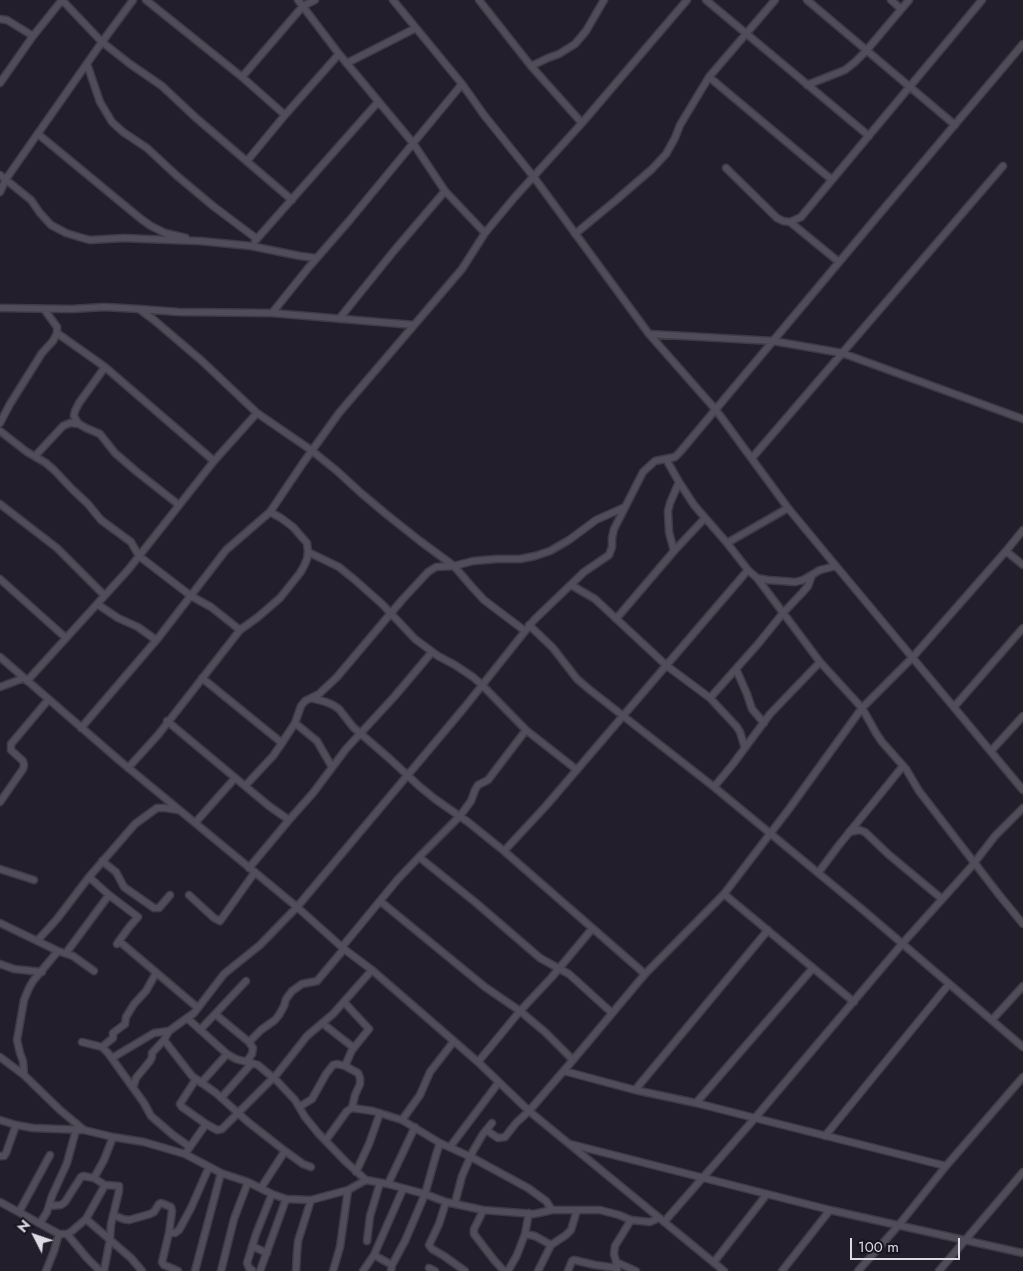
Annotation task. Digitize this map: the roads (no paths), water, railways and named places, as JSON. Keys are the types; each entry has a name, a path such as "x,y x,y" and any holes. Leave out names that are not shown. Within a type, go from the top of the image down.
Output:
{"street":[{"path":"1,79 62,0 102,42 162,86 195,117 292,200"},
{"path":"0,192 3,177 38,134 102,42 134,0"},
{"path":"146,0 242,77 285,115"},
{"path":"298,0 347,64 413,143 445,191 485,233"},
{"path":"242,77 303,6 315,0"},
{"path":"393,0 462,84 484,115 533,176 649,334 716,410 788,508 1023,790"},
{"path":"478,0 531,66 582,123"},
{"path":"531,66 559,54 575,44 586,31 604,0"},
{"path":"81,728 156,640 226,550 270,512 339,413 462,269 485,233 687,0"},
{"path":"706,0 869,136"},
{"path":"574,234 652,169 666,154 680,125 709,77 775,0"},
{"path":"807,0 955,125"},
{"path":"891,0 901,9"},
{"path":"807,85 845,70 866,51 909,0"},
{"path":"790,222 801,217 982,0"},
{"path":"0,19 7,20 34,36"},
{"path":"347,64 416,28"},
{"path":"133,1088 136,1078 152,1058 152,1052 164,1040 169,1031 188,1018 224,974 260,945 297,907 408,775 527,628 584,572 606,558 612,547 614,529 642,472 655,461 676,456 1023,44"},
{"path":"247,161 339,54"},
{"path":"87,64 100,102 112,122 147,148 213,206 257,239"},
{"path":"709,77 832,180"},
{"path":"272,313 462,84"},
{"path":"251,246 378,102"},
{"path":"38,134 141,220 165,233 200,241"},
{"path":"752,458 1003,166"},
{"path":"726,168 777,218 790,222 839,262"},
{"path":"3,177 31,200 51,225 66,233 90,240 124,238 200,241 251,246 316,258"},
{"path":"339,319 392,252 445,191"},
{"path":"0,308 104,307 179,312 272,313 414,325"},
{"path":"0,423 42,353 57,333 57,327 44,309"},
{"path":"139,309 216,373 258,413 312,450 386,514 454,566 484,600 527,628 559,653 577,678 818,873 1023,1047"},
{"path":"57,333 104,367 214,461"},
{"path":"649,334 773,341 842,353 1023,419"},
{"path":"79,424 74,416 75,410 104,367"},
{"path":"0,687 26,680 66,638 139,556 214,461 258,413"},
{"path":"35,456 63,426 70,423 79,424 100,434 115,453 179,505"},
{"path":"0,431 59,474 101,520 127,538 139,556 191,596 211,607 240,630"},
{"path":"666,459 694,505 756,578 820,662 862,708 882,742 910,774 918,792 1023,924"},
{"path":"674,551 669,532 668,511 679,482"},
{"path":"0,504 57,548 104,596"},
{"path":"246,786 282,744 295,724 302,706 319,694 337,677 428,572 436,567 535,556 569,540 596,520 625,507"},
{"path":"727,543 788,508"},
{"path":"128,768 158,735 240,630 280,598 300,573 307,559 307,543 281,518 270,512"},
{"path":"616,619 705,518"},
{"path":"486,1130 498,1138 505,1137 516,1123 529,1112 645,974 724,894 789,809 862,708 912,658 1023,530"},
{"path":"1006,551 1023,564"},
{"path":"308,552 344,571 415,638 432,652 455,664 482,685 526,730 577,770"},
{"path":"756,578 796,582 820,570 836,566"},
{"path":"504,851 545,807 748,570"},
{"path":"710,698 808,586 812,575"},
{"path":"0,579 66,638"},
{"path":"571,585 595,599 667,666 710,698 737,727 745,748"},
{"path":"97,604 156,640"},
{"path":"954,707 1023,628"},
{"path":"249,868 313,793 360,733 432,652"},
{"path":"0,657 128,768 297,907 343,948 372,970 454,1040 529,1112 724,1271"},
{"path":"714,787 770,714 820,662"},
{"path":"736,670 752,709 764,723"},
{"path":"202,678 282,744"},
{"path":"311,698 333,705 339,709 353,727 435,799 504,851 645,974"},
{"path":"0,802 24,765 23,761 11,750 11,744 48,700"},
{"path":"991,751 1023,716"},
{"path":"168,721 288,820"},
{"path":"295,724 309,733 318,742 332,767"},
{"path":"249,1042 279,1015 286,998 292,991 302,984 317,981 380,901 419,857 460,816 471,801 474,790 478,785 488,780 526,730"},
{"path":"818,873 903,766"},
{"path":"195,823 235,778"},
{"path":"37,940 58,919 89,877 135,824 157,808 180,811"},
{"path":"188,1018 227,1054 236,1059 258,1065 273,1077 289,1092 310,1124 366,1180 388,1184 446,1202 483,1210 529,1213 552,1210 606,1211 631,1220 650,1222 661,1220 703,1178 974,862 994,836 1023,808"},
{"path":"850,832 859,830 865,832 942,899"},
{"path":"419,857 540,958 569,974 612,1014"},
{"path":"102,861 116,872 124,887 154,908 159,908 170,895"},
{"path":"0,869 34,880"},
{"path":"189,895 209,914 220,921 255,872"},
{"path":"89,877 138,917 118,942 198,1008"},
{"path":"724,894 854,1002"},
{"path":"66,953 109,895"},
{"path":"380,901 485,987 520,1011 545,1032 573,1060"},
{"path":"0,923 78,959 94,971"},
{"path":"478,1062 592,928"},
{"path":"635,1090 768,930"},
{"path":"24,1075 23,1061 17,1040 23,1008 33,980 42,972 58,951"},
{"path":"0,964 14,969 42,972"},
{"path":"696,1103 813,968"},
{"path":"227,1054 199,1081 180,1104 206,1124 220,1130 273,1077 307,1036 333,1014 372,970"},
{"path":"102,1047 113,1038 113,1033 124,1024 126,1016 146,991 156,974"},
{"path":"200,1030 246,981"},
{"path":"824,1136 949,984"},
{"path":"992,1020 1023,986"},
{"path":"344,1002 369,1028 350,1053 346,1066"},
{"path":"216,1014 249,1042 253,1051 250,1062 221,1098"},
{"path":"322,1023 354,1048"},
{"path":"112,1058 154,1033 169,1031"},
{"path":"164,1040 189,1072 199,1081 285,1151 310,1167"},
{"path":"402,1120 417,1100 430,1072 454,1040"},
{"path":"82,1042 102,1047 112,1058 151,1116 190,1147"},
{"path":"0,1057 24,1075 84,1130"},
{"path":"299,1107 312,1099 333,1065 337,1064 346,1066 358,1074 360,1078 360,1084 354,1095 352,1108"},
{"path":"564,1071 946,1166"},
{"path":"858,1271 1023,1076"},
{"path":"450,1147 499,1082"},
{"path":"326,1140 347,1111 352,1108 362,1108 380,1113 402,1120 440,1143 471,1157 528,1188 546,1201 552,1210"},
{"path":"356,1172 380,1113"},
{"path":"0,1120 33,1128 84,1130 113,1138 144,1142 185,1154 221,1174 248,1182 272,1194 286,1198 311,1200 348,1190 366,1180"},
{"path":"455,1203 462,1176 475,1147 492,1123"},
{"path":"185,1154 206,1124"},
{"path":"0,1156 6,1153 16,1125"},
{"path":"388,1184 415,1127"},
{"path":"40,1223 47,1212 52,1196 67,1164 76,1130"},
{"path":"94,1178 113,1138"},
{"path":"374,1255 392,1268 425,1194 440,1143"},
{"path":"567,1143 830,1210 1023,1253"},
{"path":"261,1188 285,1151"},
{"path":"18,1212 50,1155"},
{"path":"169,1233 175,1233 179,1230 209,1167"},
{"path":"939,1271 1023,1172"},
{"path":"195,1271 221,1174"},
{"path":"49,1206 61,1205 65,1202 82,1176 88,1176 105,1185 120,1188 113,1215 104,1271"},
{"path":"221,1271 234,1220 248,1182"},
{"path":"367,1241 370,1216 380,1183"},
{"path":"0,1202 59,1234 67,1234 86,1219 105,1185"},
{"path":"363,1271 374,1255 403,1188"},
{"path":"333,1271 340,1248 348,1190"},
{"path":"252,1271 247,1263 272,1194"},
{"path":"714,1262 767,1194"},
{"path":"260,1271 286,1198"},
{"path":"296,1271 298,1241 311,1200"},
{"path":"446,1202 439,1224 429,1245 464,1271"},
{"path":"113,1215 123,1220 130,1220 154,1212 157,1205 161,1204 172,1208 169,1233 162,1262 164,1265 178,1271"},
{"path":"483,1210 474,1229 474,1234 504,1271"},
{"path":"538,1271 551,1245 569,1232 573,1226 578,1210"},
{"path":"782,1271 830,1210"},
{"path":"508,1271 518,1255 529,1213"},
{"path":"86,1219 131,1258 142,1271"},
{"path":"617,1267 614,1254 615,1246 631,1220"},
{"path":"55,1271 47,1269 59,1234"},
{"path":"67,1234 100,1271"},
{"path":"525,1234 534,1236 551,1245"},
{"path":"252,1246 267,1253"},
{"path":"568,1271 574,1260 636,1271"}]}
